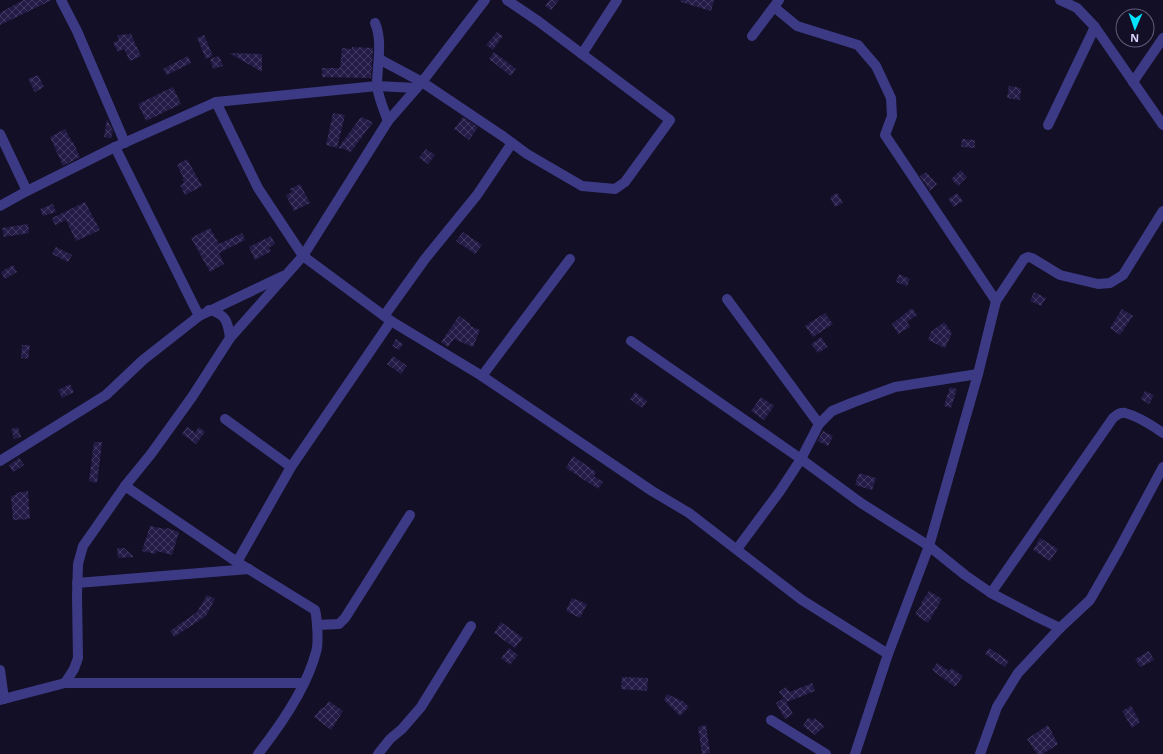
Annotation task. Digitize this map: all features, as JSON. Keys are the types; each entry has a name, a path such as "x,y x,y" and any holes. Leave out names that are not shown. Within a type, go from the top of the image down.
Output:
{"street":[{"path":"61,0 77,31 120,145 199,316"},
{"path":"65,683 74,669 78,658 77,583 78,564 83,546 125,486 151,454 192,397 230,338 303,256 388,121 419,85 485,0"},
{"path":"379,59 527,154 582,186 614,189 626,182 670,120 508,0"},
{"path":"582,54 617,0"},
{"path":"1060,0 1077,8 1095,27 1163,125"},
{"path":"752,36 777,3 797,26 858,45 876,66 891,98 892,116 885,135 996,301"},
{"path":"375,23 377,28 379,59 377,86 388,121"},
{"path":"1048,125 1095,27"},
{"path":"1133,82 1163,38"},
{"path":"0,206 120,145 216,102 377,86 419,85"},
{"path":"216,102 258,188 303,256 387,319 482,376 652,491 689,512 802,600 888,654"},
{"path":"0,134 27,191"},
{"path":"237,562 291,467 425,259 477,195 512,143"},
{"path":"855,754 888,654 929,546 978,374 996,301 1024,259 1028,257 1060,275 1098,284 1110,283 1123,275 1163,211"},
{"path":"482,376 570,258"},
{"path":"0,461 106,395 143,360 199,316 287,274"},
{"path":"727,299 818,424"},
{"path":"209,310 218,312 228,323 230,338"},
{"path":"631,341 801,459 861,503 929,546 965,575 991,593 1060,628"},
{"path":"737,549 780,491 801,459 818,424 832,411 895,387 978,374"},
{"path":"991,593 1113,418 1119,414 1125,413 1144,421 1163,433"},
{"path":"225,419 291,467"},
{"path":"980,754 997,707 1018,673 1060,628 1090,600 1163,467"},
{"path":"125,486 237,562 315,610 317,617 317,651 304,683 276,731 258,754"},
{"path":"317,625 339,624 345,618 410,515"},
{"path":"77,583 248,569"},
{"path":"378,754 421,707 471,626"},
{"path":"0,670 2,700 65,683 304,683"},
{"path":"771,720 826,754"}],"building":[{"path":"23,0 52,0 0,25 0,13"},
{"path":"549,0 559,0 551,10 545,6"},
{"path":"681,0 714,0 711,11 681,2"},
{"path":"497,32 503,36 493,50 486,45"},
{"path":"131,34 141,56 130,61 124,49 118,52 113,43 119,40 117,35"},
{"path":"204,35 213,56 206,59 197,38"},
{"path":"352,47 373,48 371,78 322,77 322,68 340,68 342,48 352,49"},
{"path":"494,52 516,69 511,76 489,59"},
{"path":"229,53 262,54 262,72"},
{"path":"188,56 191,63 167,75 163,69"},
{"path":"219,56 223,66 213,69 210,59"},
{"path":"38,75 44,87 35,92 28,79"},
{"path":"1009,86 1021,88 1020,100 1007,98"},
{"path":"173,87 181,104 146,121 138,104"},
{"path":"333,113 345,115 337,148 326,145"},
{"path":"361,117 373,122 350,153 345,149 338,148"},
{"path":"463,117 478,127 469,140 454,129"},
{"path":"107,119 113,131 111,138 104,137"},
{"path":"65,129 80,157 63,166 50,137"},
{"path":"962,139 975,140 975,148 961,147"},
{"path":"426,149 435,155 428,164 419,158"},
{"path":"187,159 202,186 185,195 180,185 184,183 182,179 184,179 177,165"},
{"path":"961,170 967,177 958,186 951,179"},
{"path":"926,172 937,184 930,191 920,176"},
{"path":"300,184 310,203 294,211 286,195 292,192 290,189"},
{"path":"837,193 843,203 835,207 830,197"},
{"path":"957,193 963,201 954,207 948,199"},
{"path":"85,202 100,230 76,241 66,220 55,225 52,218"},
{"path":"53,204 56,212 43,216 40,209"},
{"path":"28,224 29,233 4,237 2,228"},
{"path":"210,228 219,244 242,233 245,240 219,253 224,264 210,272 191,238"},
{"path":"463,232 482,245 475,254 456,241"},
{"path":"271,236 275,244 269,248 271,251 255,260 249,247"},
{"path":"56,247 72,255 68,262 52,254"},
{"path":"13,265 17,272 5,279 1,272"},
{"path":"899,274 910,279 907,286 896,282"},
{"path":"1034,292 1046,298 1041,306 1030,301"},
{"path":"912,308 917,315 907,322 910,327 898,334 892,324"},
{"path":"1122,309 1133,316 1120,335 1110,328"},
{"path":"825,313 833,324 813,337 805,326"},
{"path":"459,316 471,324 470,326 480,330 473,347 454,339 448,347 441,342"},
{"path":"944,322 952,333 945,348 928,340 931,332"},
{"path":"821,337 828,347 818,353 811,344"},
{"path":"396,339 403,344 399,350 392,346"},
{"path":"22,345 30,345 28,359 21,358"},
{"path":"393,356 407,366 401,374 387,364"},
{"path":"70,384 74,392 62,398 58,390"},
{"path":"950,387 957,389 951,408 944,406"},
{"path":"1145,391 1154,395 1149,404 1141,399"},
{"path":"635,392 647,401 642,408 630,399"},
{"path":"761,397 774,406 764,420 751,411"},
{"path":"18,427 21,437 14,439 11,429"},
{"path":"187,427 195,432 199,427 205,432 196,444 182,434"},
{"path":"823,431 833,436 828,446 817,441"},
{"path":"94,442 102,442 97,483 89,481"},
{"path":"573,456 596,472 594,476 603,482 598,489 566,468"},
{"path":"19,458 24,465 13,472 9,465"},
{"path":"859,473 876,478 872,490 855,485"},
{"path":"28,491 30,519 13,520 11,496 16,495 16,493"},
{"path":"150,526 167,528 179,532 172,555 157,551 156,554 142,551"},
{"path":"1040,538 1058,549 1050,561 1033,550"},
{"path":"117,548 124,548 134,557 118,558"},
{"path":"929,591 942,599 928,623 915,614"},
{"path":"207,595 215,599 206,616 174,637 170,631 197,612"},
{"path":"572,598 587,604 580,618 566,611"},
{"path":"501,622 523,638 515,648 494,633"},
{"path":"509,648 518,655 510,665 501,658"},
{"path":"989,648 1009,661 1005,667 985,654"},
{"path":"1149,651 1154,660 1140,667 1135,659"},
{"path":"937,663 949,671 951,668 963,676 955,687 932,670"},
{"path":"622,677 648,678 647,691 621,689"},
{"path":"812,683 815,691 787,702 779,692 786,687 790,692"},
{"path":"667,694 683,701 689,707 680,716 664,700"},
{"path":"784,698 793,714 785,719 776,703"},
{"path":"329,701 343,711 331,730 314,717"},
{"path":"1131,706 1140,722 1132,728 1122,711"},
{"path":"808,718 813,720 814,718 825,726 815,735 803,726"},
{"path":"706,725 710,753 702,754 698,727"},
{"path":"1048,725 1058,744 1043,754 1037,754 1027,739"}]}
